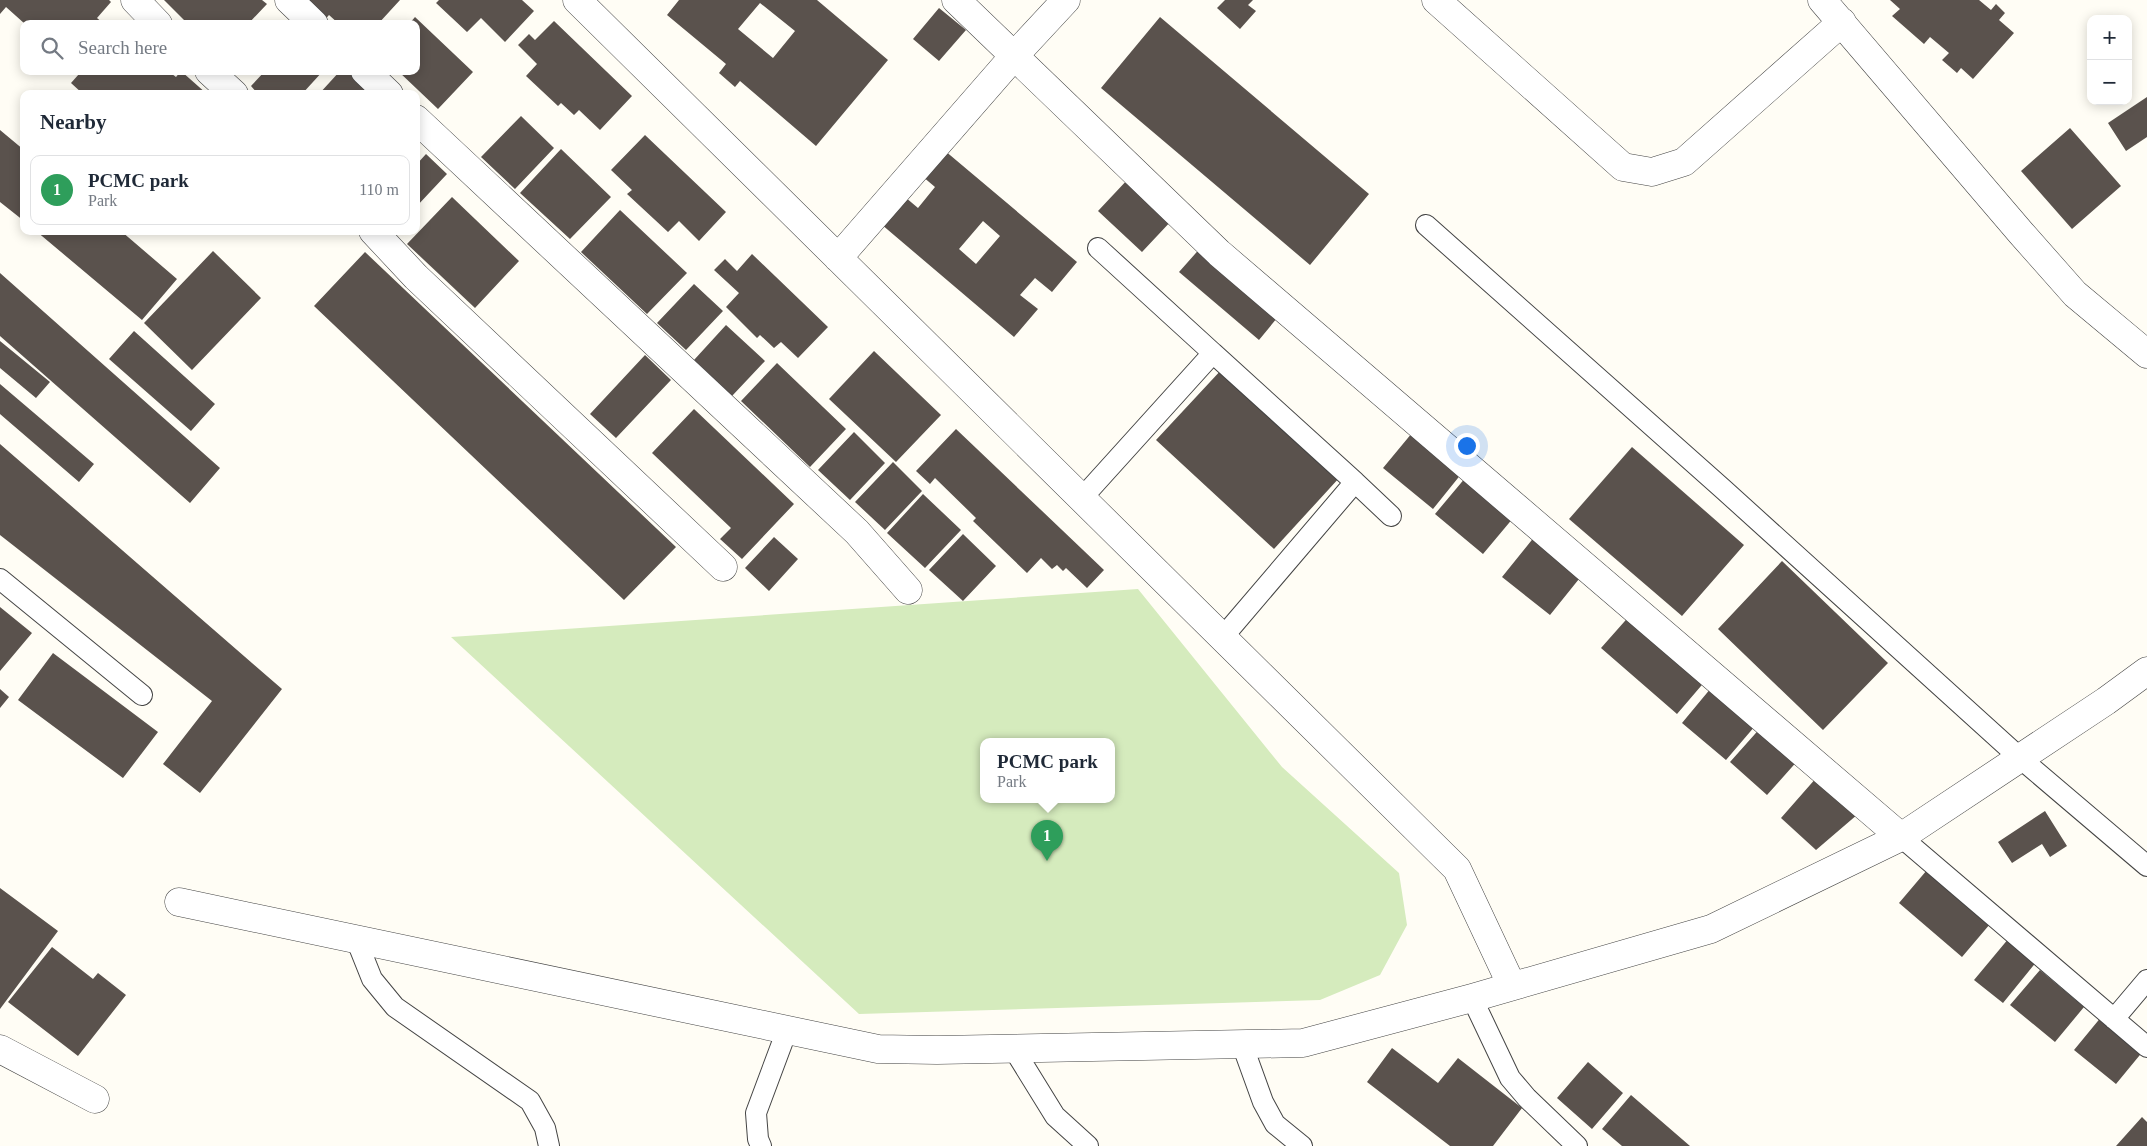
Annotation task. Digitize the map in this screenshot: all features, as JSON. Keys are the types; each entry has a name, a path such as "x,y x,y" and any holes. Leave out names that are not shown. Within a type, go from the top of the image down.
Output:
{"street":[{"path":"135,0 154,20"},
{"path":"289,0 310,20"},
{"path":"577,0 1457,869 1512,986"},
{"path":"956,0 1219,253 1901,837"},
{"path":"838,258 1014,56 1066,0"},
{"path":"1436,0 1623,167 1652,172 1684,162 1842,22"},
{"path":"1822,0 2069,287 2147,354"},
{"path":"213,75 230,90"},
{"path":"369,75 385,90"},
{"path":"420,124 857,532 908,590"},
{"path":"377,235 416,277 723,567"},
{"path":"179,902 878,1049 1303,1043 1472,998 1711,929 1901,837 2106,701 2147,670"},
{"path":"0,1049 95,1099"}],"lane":[{"path":"1426,225 1716,482 2020,758 2147,866"},
{"path":"1098,248 1391,516"},
{"path":"1082,498 1213,353"},
{"path":"1222,638 1355,482"},
{"path":"0,579 142,695"},
{"path":"1901,837 2147,1047"},
{"path":"356,939 372,979 395,1006 530,1101 546,1128 549,1146"},
{"path":"2114,1019 2147,980"},
{"path":"1472,998 1510,1078 1527,1098 1577,1146"},
{"path":"762,1146 758,1139 756,1113 787,1030"},
{"path":"1242,1044 1263,1102 1275,1124 1302,1146"},
{"path":"1013,1048 1055,1116 1088,1146"}],"green space":[{"path":"1138,589 1282,767 1399,873 1407,925 1380,975 1320,1000 859,1014 451,637"}],"building":[{"path":"0,0 109,0 111,2 97,18 99,20 21,20 6,7 0,14"},
{"path":"164,0 262,0 267,4 252,20 184,20"},
{"path":"297,0 400,0 382,20 335,20 329,15 325,20 319,20"},
{"path":"439,0 522,0 534,11 505,42 481,18 467,32 436,3"},
{"path":"679,0 817,0 888,60 816,146 740,81 735,87 719,73 726,64 667,15","holes":["760,3 795,31 773,58 738,29"]},
{"path":"1225,0 1253,0 1248,5 1256,11 1240,29 1217,8"},
{"path":"1890,0 1979,0 1991,10 1996,4 2005,13 1999,20 2014,33 1973,79 1961,68 1957,73 1942,60 1949,53 1930,37 1924,44 1892,16 1900,9"},
{"path":"939,8 966,30 939,61 913,39"},
{"path":"1160,17 1369,194 1310,265 1101,88"},
{"path":"554,21 632,96 600,130 579,110 574,115 561,103 558,106 526,76 537,64 518,45 529,34 535,40"},
{"path":"420,22 473,72 438,109 402,75 420,75"},
{"path":"78,75 173,75 176,77 178,75 186,75 202,90 79,90 71,83"},
{"path":"261,75 319,75 306,90 254,90 251,86"},
{"path":"336,75 352,75 369,90 323,90"},
{"path":"2147,97 2147,137 2126,151 2108,123"},
{"path":"521,116 554,148 515,189 481,157"},
{"path":"2070,128 2121,186 2072,229 2021,171"},
{"path":"0,130 20,147 20,218 0,202"},
{"path":"645,135 726,212 699,241 679,221 668,232 627,194 632,190 611,170"},
{"path":"561,149 611,197 570,239 520,193"},
{"path":"944,150 1077,262 1052,292 1035,278 1020,295 1038,309 1014,337 881,224 905,197 918,208 935,187 922,176","holes":["983,221 1000,236 976,264 959,249"]},
{"path":"426,154 447,174 420,203 420,161"},
{"path":"1129,178 1173,219 1142,252 1098,211"},
{"path":"452,197 519,261 475,308 407,244 416,235 420,235 420,230"},
{"path":"620,210 687,273 647,314 581,252"},
{"path":"41,235 126,235 177,279 142,320"},
{"path":"1203,245 1282,312 1259,340 1179,272"},
{"path":"213,251 261,298 192,370 144,323"},
{"path":"365,252 676,547 624,600 314,306"},
{"path":"752,254 828,327 798,358 781,342 774,348 760,335 757,338 726,307 739,293 714,270 725,259 737,271"},
{"path":"0,273 220,468 190,503 0,336"},
{"path":"694,284 723,311 686,350 657,323"},
{"path":"726,325 765,361 732,396 694,360"},
{"path":"134,331 215,404 191,431 109,359"},
{"path":"0,341 50,382 36,398 0,368"},
{"path":"874,351 941,415 896,462 829,399"},
{"path":"645,355 671,380 616,438 590,414"},
{"path":"777,363 846,429 810,467 741,401"},
{"path":"1223,368 1340,477 1274,549 1156,440"},
{"path":"0,384 94,464 79,482 0,414"},
{"path":"694,409 794,504 742,559 720,539 731,528 652,453"},
{"path":"956,429 1104,570 1087,588 1066,568 1063,571 1057,565 1052,569 1041,558 1027,573 973,521 976,518 935,478 930,484 916,471"},
{"path":"854,432 885,463 850,500 818,470"},
{"path":"1412,433 1462,473 1433,509 1383,468"},
{"path":"0,444 282,689 200,793 163,764 212,701 0,535"},
{"path":"1632,447 1744,545 1682,616 1569,519"},
{"path":"893,462 922,491 885,530 855,502"},
{"path":"1466,477 1514,517 1483,554 1435,514"},
{"path":"923,494 961,530 925,568 887,533"},
{"path":"963,534 996,566 963,601 929,570"},
{"path":"1535,536 1583,574 1550,615 1502,577"},
{"path":"774,537 798,559 769,591 745,568"},
{"path":"1782,561 1888,663 1823,730 1718,629"},
{"path":"0,607 32,633 0,671"},
{"path":"1632,613 1707,679 1677,714 1601,648"},
{"path":"53,653 158,732 123,778 18,700"},
{"path":"1716,682 1761,719 1726,760 1682,723"},
{"path":"0,689 9,697 0,708"},
{"path":"1763,725 1800,758 1767,795 1730,762"},
{"path":"1817,777 1858,814 1816,850 1781,818"},
{"path":"2045,811 2067,846 2050,857 2042,844 2012,863 1998,842"},
{"path":"1927,870 1990,924 1962,957 1899,903"},
{"path":"0,888 58,931 0,1009"},
{"path":"2009,938 2037,961 2003,1003 1974,980"},
{"path":"52,947 93,979 98,973 126,995 78,1056 8,1002"},
{"path":"2040,970 2084,1007 2055,1042 2010,1005"},
{"path":"2102,1016 2144,1050 2116,1084 2074,1050"},
{"path":"1392,1048 1438,1083 1458,1058 1522,1108 1493,1146 1450,1146 1367,1082"},
{"path":"1588,1062 1623,1093 1592,1129 1557,1098"},
{"path":"1631,1095 1690,1146 1622,1146 1602,1129"},
{"path":"2142,1117 2147,1122 2147,1146 2116,1146"}],"place":[{"name":"PCMC park","path":"1047,861"}]}
